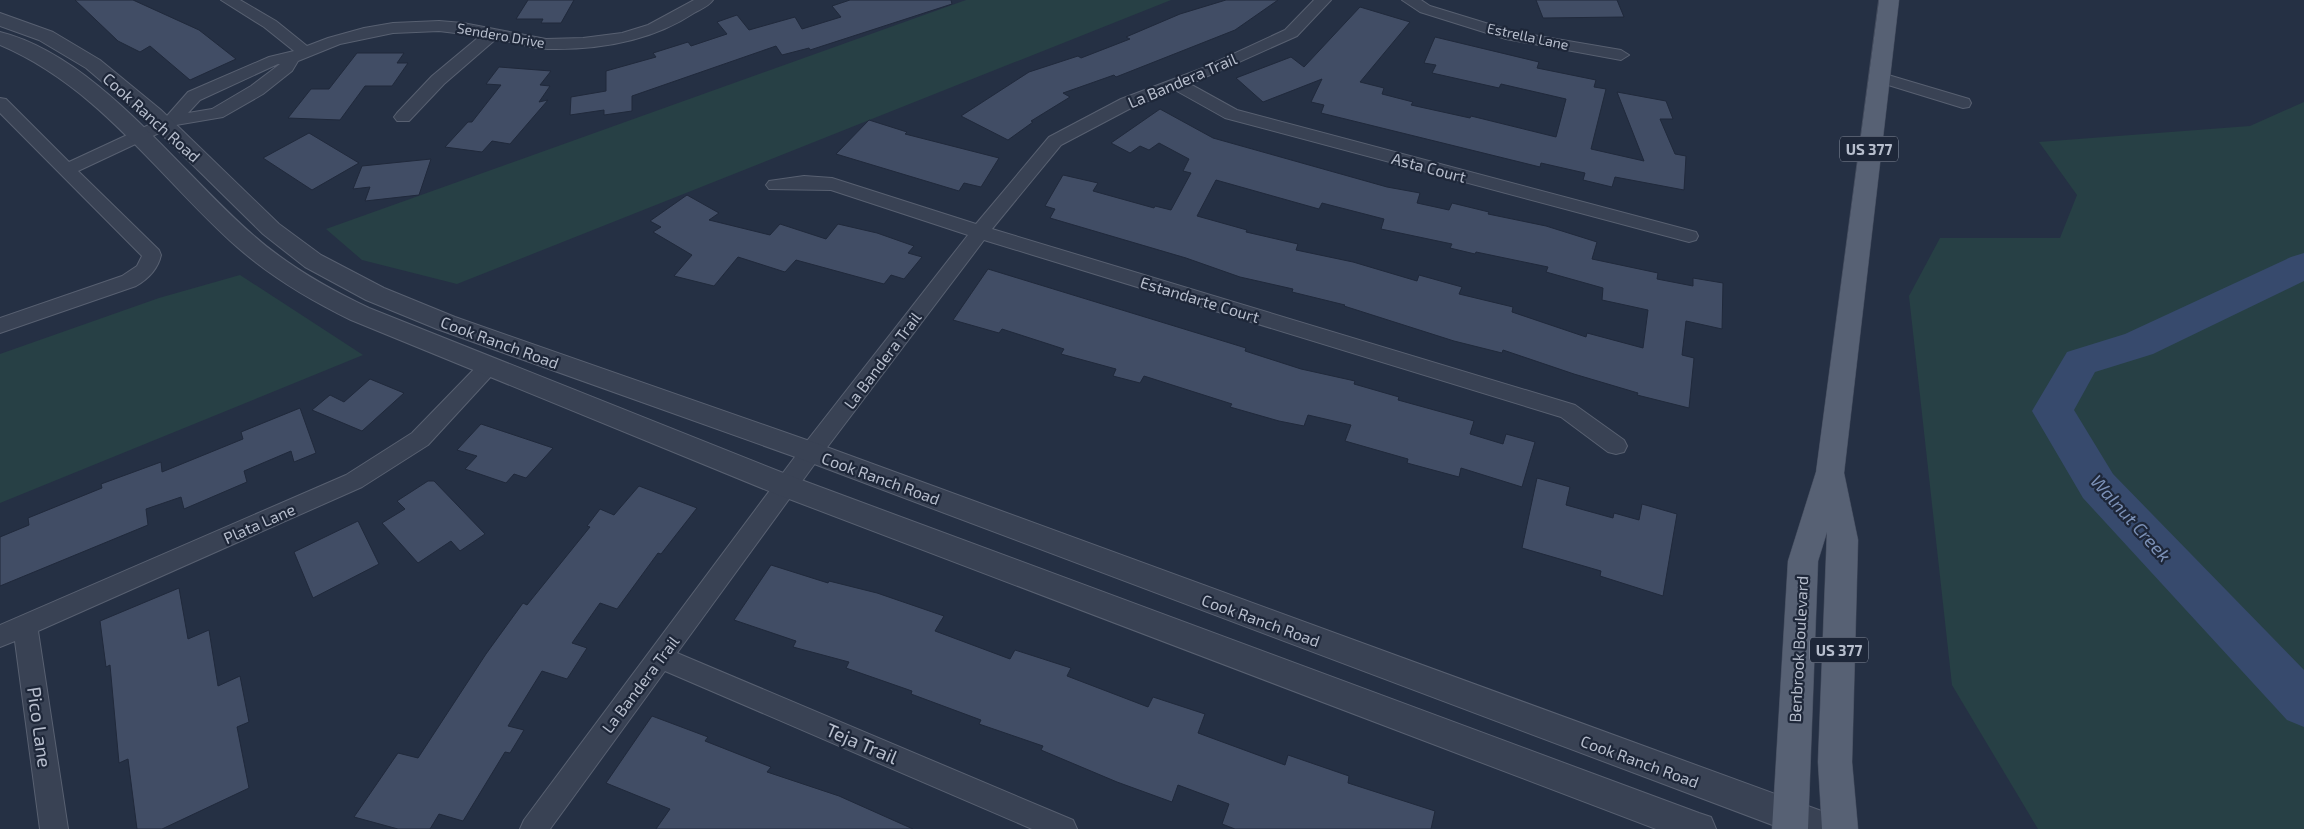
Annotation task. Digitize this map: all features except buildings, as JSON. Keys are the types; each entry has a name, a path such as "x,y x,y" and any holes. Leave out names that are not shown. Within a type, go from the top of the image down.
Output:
{"main road":[{"name":"US 377","path":"1878,77 1889,0"},
{"name":"Benbrook Boulevard","path":"1790,823 1803,561 1830,472 1878,77"},
{"name":"Benbrook Boulevard","path":"1830,472 1843,540 1835,762 1840,829"}],"street":[{"path":"229,0 270,24 298,55"},
{"name":"Sendero Drive","path":"168,123 194,96 275,60 298,55 334,40 393,28 451,26 546,44 605,40 640,32 667,22 705,0"},
{"name":"La Bandera Trail","path":"534,829 811,452 980,232 1056,141 1127,103 1291,34 1323,0"},
{"name":"Estrella Lane","path":"1410,0 1425,8 1512,36 1621,55"},
{"name":"Cook Ranch Road","path":"0,19 46,36 93,64 168,123 271,229 313,261 353,283 446,323 811,452 1790,823 1827,829"},
{"path":"403,117 438,80 492,34"},
{"name":"Cook Ranch Road","path":"0,38 44,58 89,89 233,230 269,261 327,298 360,314 786,486 1699,829"},
{"name":"Sendero Drive","path":"168,123 217,114 257,90 286,68 298,55"},
{"path":"235,77 257,90"},
{"path":"1878,77 1963,103"},
{"name":"Asta Court","path":"1175,83 1231,114 1689,236"},
{"path":"0,103 152,255 150,261 138,276 129,281 0,326"},
{"path":"68,169 168,123"},
{"name":"Estandarte Court","path":"775,185 804,182 832,184 980,232 1568,411 1616,446"},
{"name":"Plata Lane","path":"0,636 354,481 420,439 489,366"},
{"name":"Pico Lane","path":"25,624 54,829"},
{"name":"Teja Trail","path":"661,658 1063,829"}],"green space":[{"path":"966,0 1171,0 457,284 362,260 326,229"},
{"path":"2304,102 2304,829 2038,829 1952,685 1909,296 1940,238 2060,238 2077,195 2039,142 2250,126"},
{"path":"240,275 363,355 0,503 0,354 159,298"}],"waterway":[{"name":"Walnut Creek","path":"2304,266 2139,344 2081,362 2053,411 2098,486 2304,704"}]}
